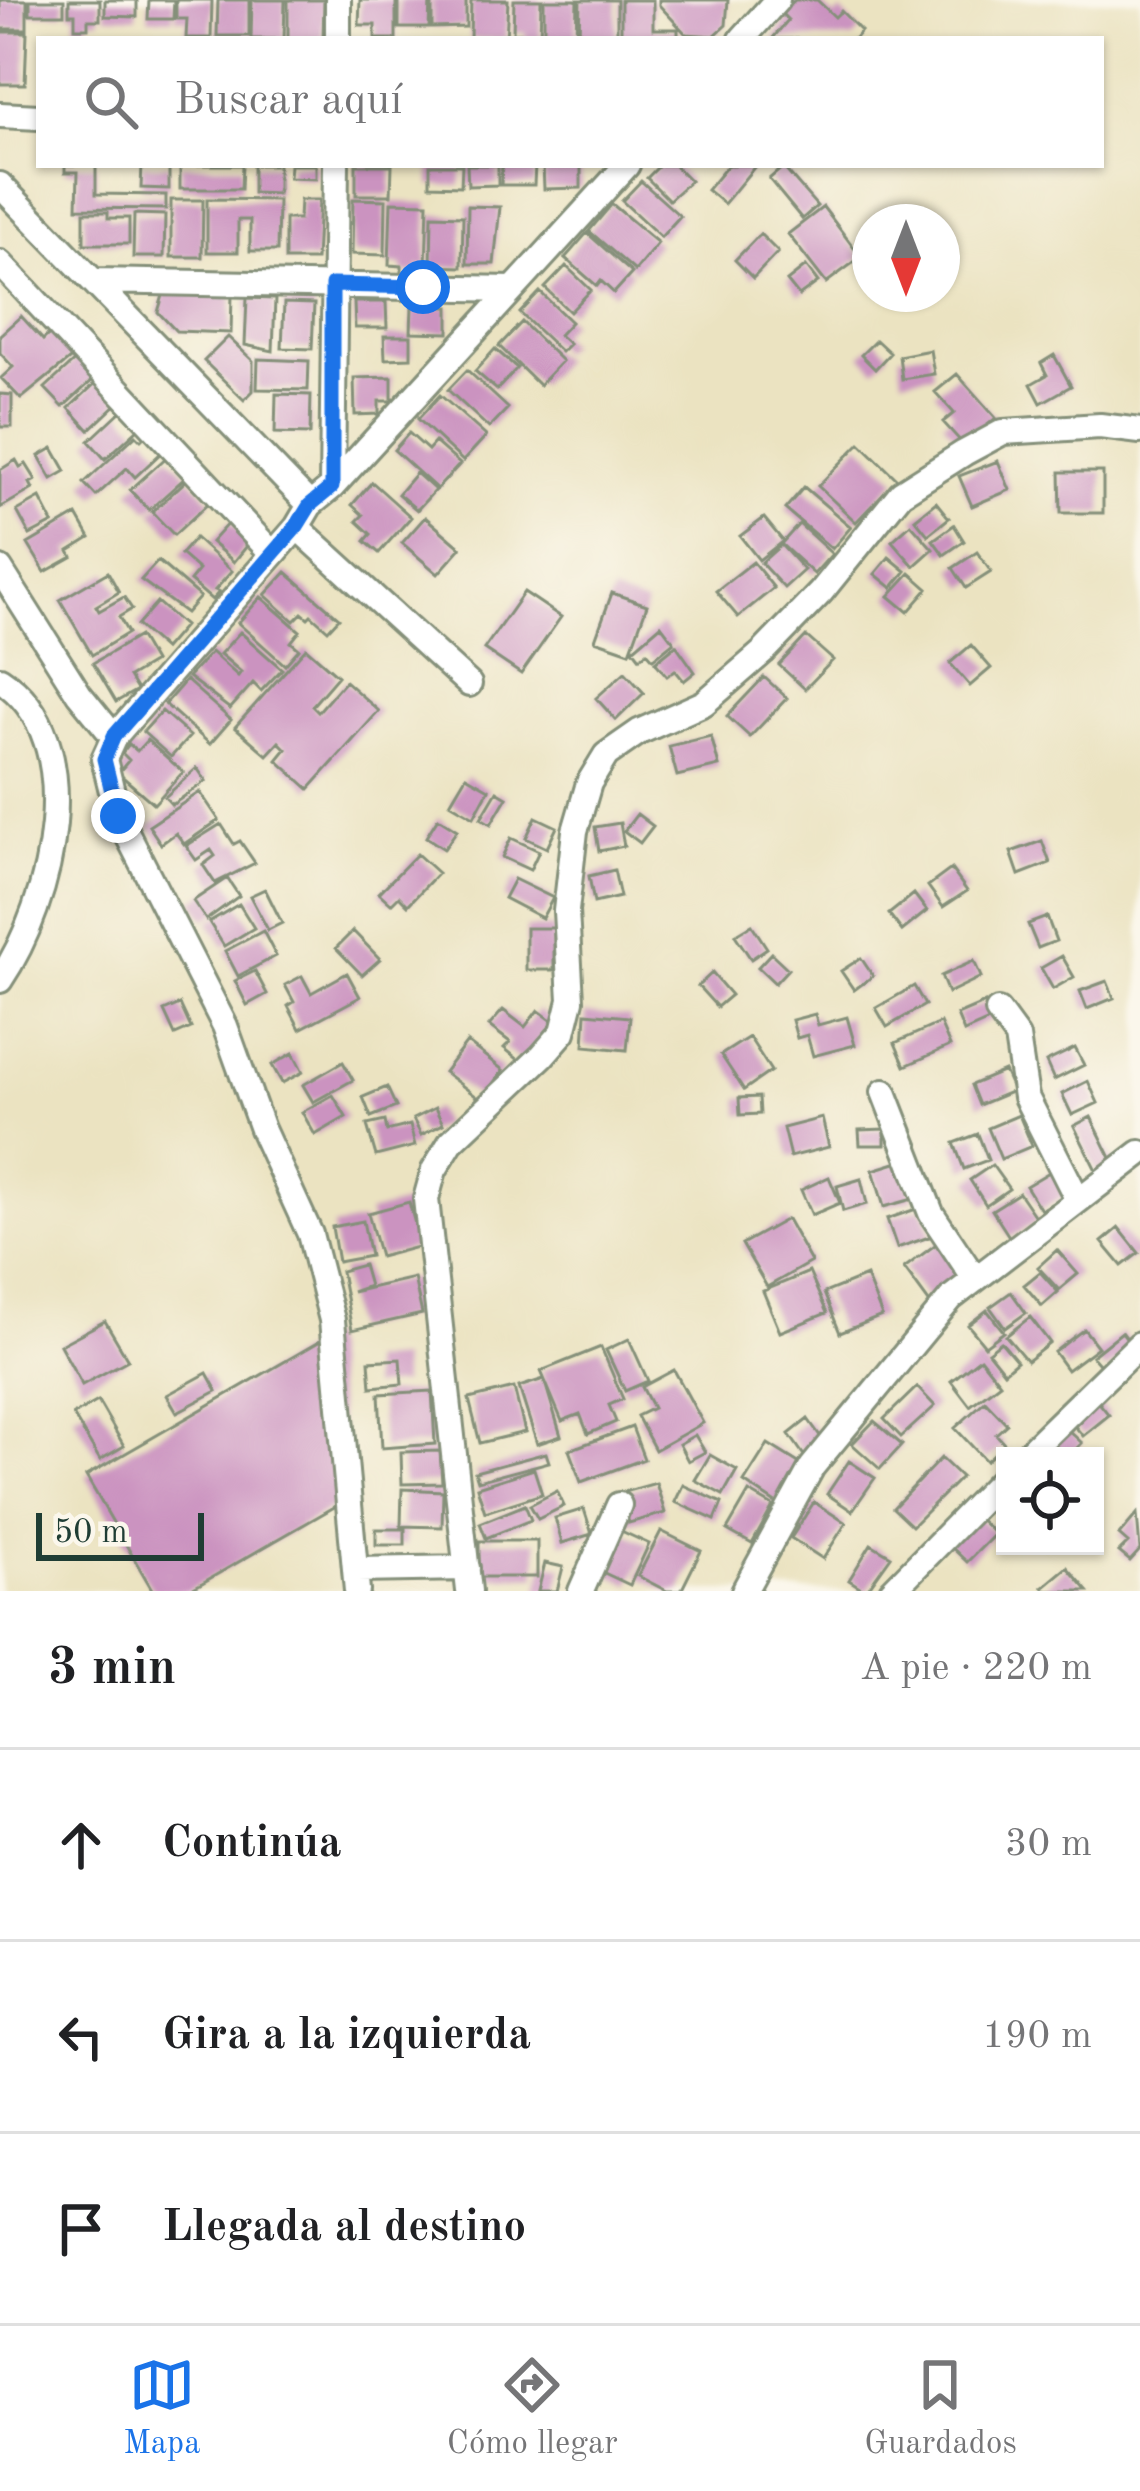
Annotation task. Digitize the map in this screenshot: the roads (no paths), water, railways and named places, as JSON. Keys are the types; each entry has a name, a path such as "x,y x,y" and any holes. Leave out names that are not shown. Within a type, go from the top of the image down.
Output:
{"street":[{"path":"338,0 338,36"},
{"path":"745,36 777,0"},
{"path":"0,115 36,117"},
{"path":"332,487 336,168"},
{"path":"624,168 304,516 114,736 104,759 118,816 225,1026 262,1129 310,1234 332,1320 357,1580 468,1580 427,1199 434,1170 451,1142 563,1032 572,1000 566,911 574,831 589,783 606,754 639,732 704,703 763,652 821,592 901,493 1003,432 1100,425 1140,431"},
{"path":"0,185 95,280 304,516 469,684"},
{"path":"0,263 272,553"},
{"path":"95,280 513,289"},
{"path":"0,569 79,694 114,736"},
{"path":"0,679 17,690 49,740 56,795 52,838 38,893 12,963 0,980"},
{"path":"998,1011 1017,1037 1026,1096 1077,1198"},
{"path":"884,1092 932,1213 975,1279"},
{"path":"744,1591 812,1467 952,1298 1140,1153"},
{"path":"1034,1447 1140,1344"},
{"path":"892,1591 996,1485"},
{"path":"581,1591 620,1505"}]}
